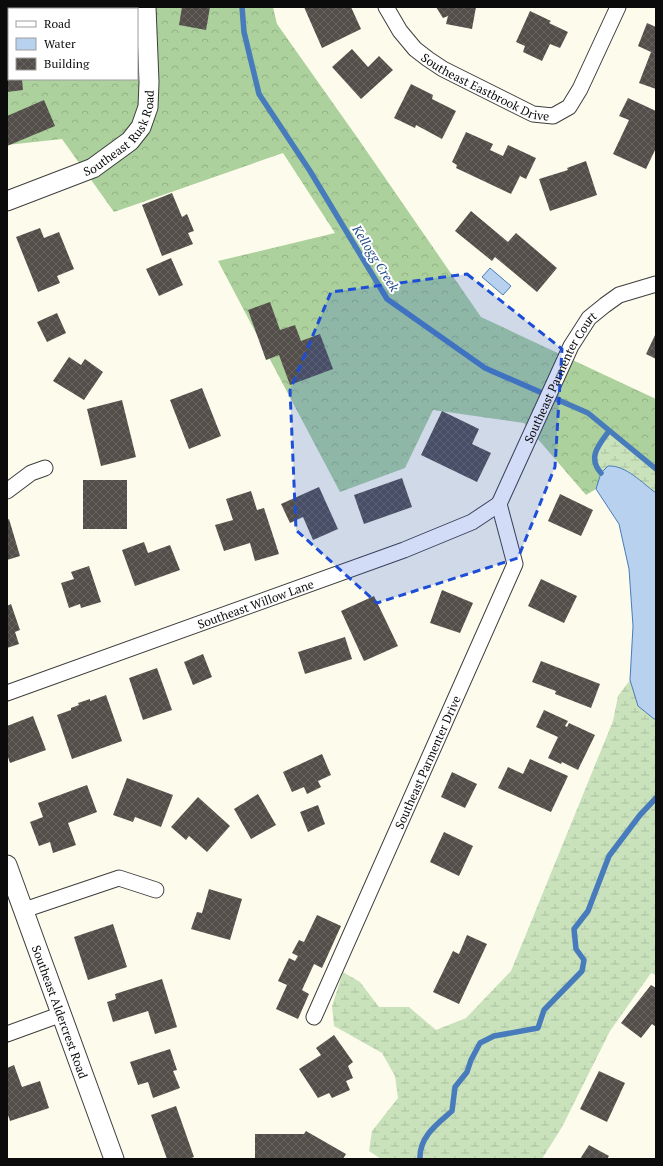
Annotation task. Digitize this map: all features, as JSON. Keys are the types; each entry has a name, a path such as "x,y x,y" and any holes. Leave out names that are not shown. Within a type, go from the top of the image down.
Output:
{"street":[{"name":"Southeast Rusk Road","path":"7,201 93,168 130,141 141,127 148,107 142,38 146,7"},
{"name":"Southeast Eastbrook Drive","path":"386,7 400,31 416,49 443,69 533,114 553,116 569,107 580,89 618,7"},
{"name":"Southeast Parmenter Court","path":"499,504 571,346 590,318 619,295 656,284"},
{"path":"7,491 31,474 45,468"},
{"name":"Southeast Willow Lane","path":"7,693 404,550 472,522 499,504"},
{"name":"Southeast Parmenter Drive","path":"314,1017 515,564 499,504"},
{"name":"Southeast Aldercrest Road","path":"7,865 114,1159"},
{"path":"24,910 119,878 156,890"},
{"path":"7,1034 62,1014"}],"highlighted area":[{"path":"467,274 562,349 555,467 518,558 377,603 296,530 290,390 331,292"}],"green space":[{"path":"7,7 273,7 277,24 481,317 656,399 656,469 609,432 596,467 601,473 596,489 586,495 524,423 433,410 405,468 340,492 218,261 335,233 283,153 114,212 62,139 7,145"},
{"path":"609,431 656,469 656,493 631,474 608,466 601,473 595,462 595,456 598,446"},
{"path":"630,680 638,706 656,719 656,975 651,973 610,1031 562,1127 542,1159 381,1159 369,1151 372,1131 398,1098 395,1076 382,1053 334,1026 332,1006 343,972 360,982 379,1007 409,1007 436,1030 466,1018 511,971 613,721 618,696"}],"water":[{"path":"490,268 511,286 503,295 482,277"},
{"path":"608,466 615,466 627,471 656,493 656,719 638,706 630,680 633,626 629,569 619,524 596,489 601,473"}],"building":[{"path":"7,7 15,7 8,8 7,23"},
{"path":"182,7 210,7 206,30 179,25"},
{"path":"304,7 351,7 361,29 322,48"},
{"path":"436,7 476,7 472,29 446,24 448,16 443,18"},
{"path":"530,11 551,21 549,23 568,32 560,48 550,44 542,61 523,52 525,46 516,42"},
{"path":"647,23 656,27 656,89 639,83 651,52 638,46"},
{"path":"8,41 8,80 22,80 23,90 7,92"},
{"path":"352,49 368,67 379,56 393,70 361,99 332,67"},
{"path":"411,84 433,95 432,99 456,111 442,139 416,125 415,128 394,118"},
{"path":"628,98 656,111 656,148 646,169 613,154 629,120 619,116"},
{"path":"44,100 55,126 7,146 7,116"},
{"path":"466,132 493,144 490,150 503,156 508,145 536,158 526,179 520,176 511,194 456,168 457,165 452,162"},
{"path":"586,161 597,195 550,211 539,179 568,170 567,168"},
{"path":"172,193 182,217 187,214 194,231 188,233 193,244 162,256 142,205"},
{"path":"471,211 508,242 516,233 557,268 537,292 495,257 492,261 455,231"},
{"path":"40,228 44,238 59,232 74,269 57,276 60,283 38,292 16,237"},
{"path":"171,258 183,285 159,296 146,269"},
{"path":"270,302 280,330 295,325 301,341 320,334 333,369 290,385 279,355 266,360 248,310"},
{"path":"57,313 66,333 47,342 37,322"},
{"path":"656,333 656,359 646,354"},
{"path":"69,357 81,365 85,359 103,372 84,400 53,381"},
{"path":"202,388 221,436 189,449 170,400"},
{"path":"122,400 136,457 101,466 87,409"},
{"path":"442,411 479,429 472,444 491,453 477,482 421,455"},
{"path":"402,478 412,507 364,524 354,495"},
{"path":"83,480 127,480 127,529 83,529"},
{"path":"319,487 338,529 313,540 303,517 290,523 281,504"},
{"path":"251,491 257,510 264,508 279,554 255,561 250,543 224,551 215,525 233,520 226,499"},
{"path":"560,494 593,510 581,536 548,521"},
{"path":"9,519 20,556 7,560 7,520"},
{"path":"144,542 148,553 170,545 180,570 135,586 122,550"},
{"path":"89,566 101,602 81,608 80,604 69,608 61,583 74,579 71,572"},
{"path":"541,579 577,596 564,623 528,606"},
{"path":"442,590 473,603 460,633 430,623"},
{"path":"374,596 398,646 364,661 341,611"},
{"path":"11,604 20,630 15,632 19,644 7,648 7,606"},
{"path":"345,637 352,659 305,674 298,652"},
{"path":"203,654 212,677 193,685 184,662"},
{"path":"541,661 600,684 591,708 555,694 556,691 532,682"},
{"path":"157,668 172,710 143,720 129,678"},
{"path":"106,695 122,741 72,759 57,715 71,710 71,708 79,705 78,703 90,699 90,701"},
{"path":"544,710 568,721 565,726 567,727 569,723 595,735 578,770 562,762 561,764 548,758 558,737 536,727"},
{"path":"33,716 46,750 10,763 7,754 7,726"},
{"path":"322,754 331,775 318,781 321,787 307,794 304,787 292,792 283,772"},
{"path":"530,759 568,776 551,812 498,788 508,767 523,774"},
{"path":"452,772 477,784 465,808 441,797"},
{"path":"127,778 173,795 161,827 135,817 133,822 113,815"},
{"path":"87,785 97,812 68,823 76,845 53,853 50,842 39,846 30,822 43,817 38,803"},
{"path":"258,794 276,825 251,839 234,809"},
{"path":"198,797 230,826 207,852 189,836 186,840 171,827"},
{"path":"318,805 325,824 308,832 300,812"},
{"path":"444,832 473,846 459,876 430,862"},
{"path":"209,889 242,899 230,940 191,929 197,912 202,913"},
{"path":"317,915 341,926 322,968 314,964 302,990 309,994 298,1019 276,1009 287,985 278,981 289,958 295,961 298,956 292,953 299,940 304,942"},
{"path":"113,924 127,967 88,980 74,937"},
{"path":"467,935 487,944 459,1004 433,992 453,951 459,954"},
{"path":"162,979 177,1027 155,1034 148,1011 113,1022 107,1002 116,999 115,994"},
{"path":"651,985 656,988 656,1027 652,1024 641,1038 621,1023"},
{"path":"334,1035 353,1062 348,1066 353,1078 346,1081 350,1090 332,1098 329,1093 318,1098 299,1069 321,1055 316,1048"},
{"path":"170,1049 177,1070 173,1071 180,1088 153,1098 148,1082 138,1085 130,1062"},
{"path":"14,1065 22,1087 40,1081 49,1108 10,1121 7,1112 7,1068"},
{"path":"599,1071 625,1083 607,1122 580,1109"},
{"path":"176,1106 194,1157 188,1159 167,1159 151,1115"},
{"path":"306,1131 346,1154 343,1159 255,1159 255,1134 304,1134"},
{"path":"589,1145 609,1156 607,1159 580,1159"}],"waterway":[{"name":"Kellogg Creek","path":"242,7 244,32 259,94 310,171 387,299 485,368 588,413 656,469"},
{"path":"601,473 595,462 595,456 598,446 609,431"},
{"name":"Kellogg Creek","path":"420,1159 422,1144 435,1126 452,1111 455,1087 467,1072 471,1060 480,1043 494,1036 538,1028 544,1010 582,971 584,960 576,949 574,929 588,911 609,856 640,815 656,798"}]}
